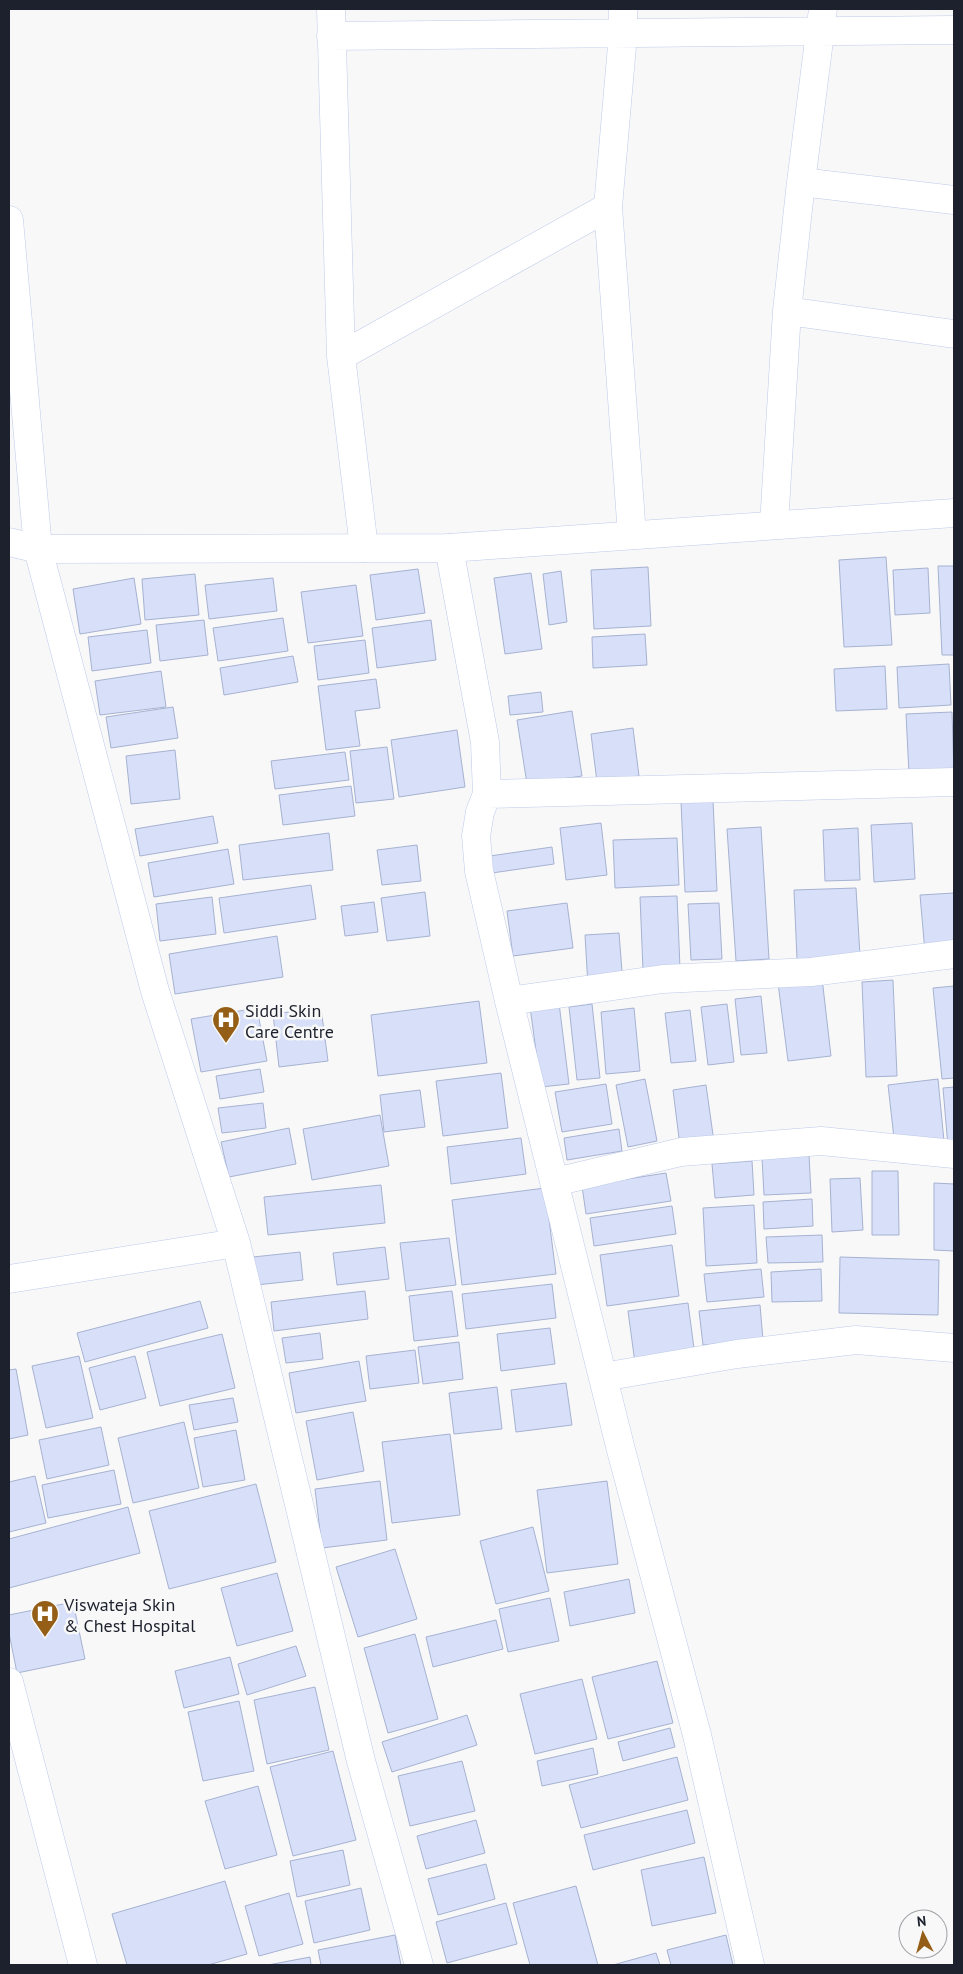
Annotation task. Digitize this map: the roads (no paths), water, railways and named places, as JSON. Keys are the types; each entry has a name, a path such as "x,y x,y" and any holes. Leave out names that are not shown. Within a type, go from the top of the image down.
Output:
{"street":[{"path":"331,9 341,356 364,548"},
{"path":"331,36 623,22 822,20 954,30"},
{"path":"774,526 788,311 801,182 822,20"},
{"path":"623,22 608,207 632,535"},
{"path":"801,182 954,200"},
{"path":"341,356 608,207"},
{"path":"9,220 38,549 155,991 236,1243 361,1761 419,1965"},
{"path":"788,311 954,334"},
{"path":"9,542 38,549 450,548 954,513"},
{"path":"450,548 485,742 487,794 480,812 476,836 479,871 509,1001 603,1377 696,1735 750,1965"},
{"path":"487,794 954,782"},
{"path":"509,1001 663,979 811,972 954,954"},
{"path":"555,1182 681,1152 821,1141 954,1154"},
{"path":"9,1279 236,1243"},
{"path":"603,1377 737,1354 856,1340 954,1348"},
{"path":"9,1682 83,1965"}],"place":[{"name":"Siddi Skin Care Centre","path":"226,1044"},
{"name":"Viswateja Skin & Chest Hospital","path":"45,1638"}]}
